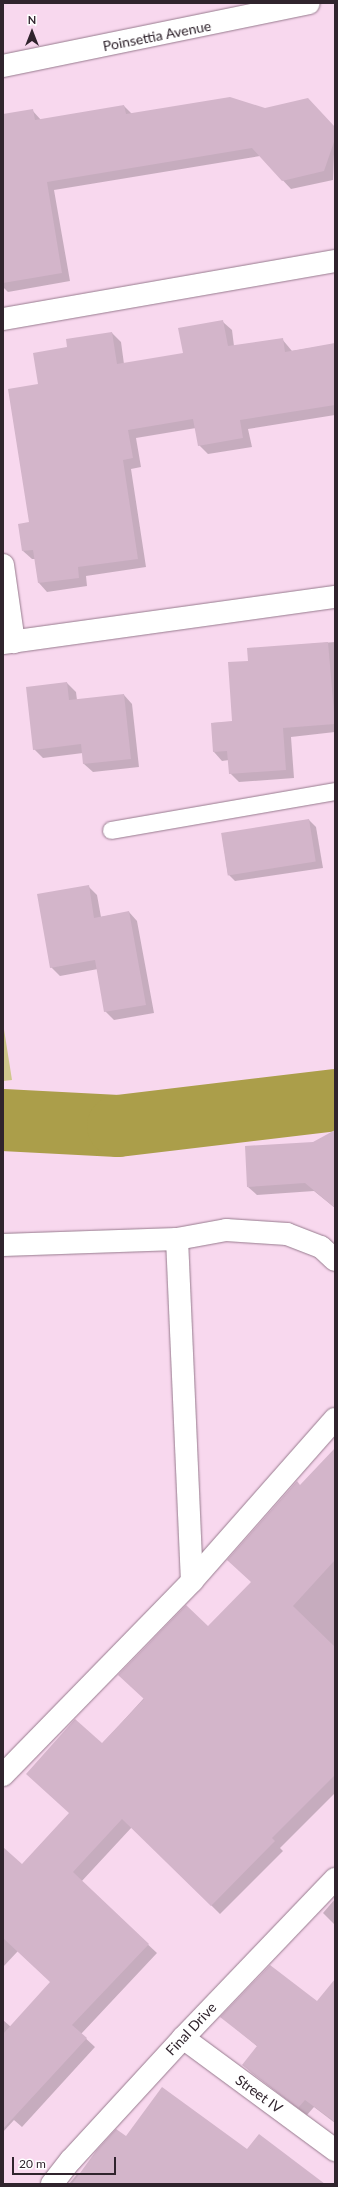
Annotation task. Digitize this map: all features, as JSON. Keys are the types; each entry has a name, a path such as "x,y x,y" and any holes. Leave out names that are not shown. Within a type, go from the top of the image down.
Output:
{"street":[{"name":"Poinsettia Avenue","path":"3,66 310,3"},
{"path":"3,319 335,261"},
{"path":"3,565 8,643 335,597"},
{"path":"3,1245 177,1239 226,1230 286,1234 321,1247 335,1260"},
{"path":"177,1239 192,1581"},
{"path":"3,1775 192,1581 335,1419"},
{"name":"Final Drive","path":"52,2184 71,2160 183,2038 335,1879"},
{"name":"Street IV","path":"183,2038 335,2150"}],"lane":[{"path":"111,830 335,792"}],"shaded area":[{"path":"3,1023 12,1080 3,1081"}],"building":[{"path":"230,97 265,108 308,98 335,127 335,139 324,171 282,181 252,148 47,182 62,273 3,283 3,114 33,109 35,120 124,105 126,114"},
{"path":"223,320 228,346 283,338 285,352 335,343 335,405 240,420 243,438 198,446 193,419 128,430 133,458 123,460 138,559 78,567 79,578 38,583 33,550 22,551 18,524 29,522 8,389 38,384 33,353 67,347 66,339 112,332 117,364 183,353 178,328"},
{"path":"328,642 335,724 283,728 286,770 229,774 227,751 213,752 211,723 232,721 228,662 248,661 247,648"},
{"path":"67,682 69,700 124,694 131,759 83,764 81,744 33,750 26,687"},
{"path":"309,819 316,861 228,875 221,833"},
{"path":"89,885 94,918 129,911 146,1005 104,1012 95,960 50,968 37,894"},
{"path":"335,1130 335,1208 305,1183 247,1187 245,1146 313,1142"},
{"path":"335,1448 335,1560 293,1606 335,1647 335,1775 272,1838 275,1841 211,1906 122,1819 73,1872 149,1944 72,2025 87,2038 3,2129 3,2034 50,1982 3,1938 3,1847 22,1864 69,1813 26,1774 75,1719 102,1743 144,1699 118,1675 186,1605 208,1626 251,1582 227,1560 297,1481 300,1485"},
{"path":"270,1965 317,2001 335,1979 335,2122 305,2100 298,2108 242,2065 257,2046 220,2017"},
{"path":"162,2087 247,2149 259,2134 325,2184 72,2184 96,2151 116,2129 126,2136"}],"waterway":[{"path":"3,1120 118,1126 335,1100"}]}
